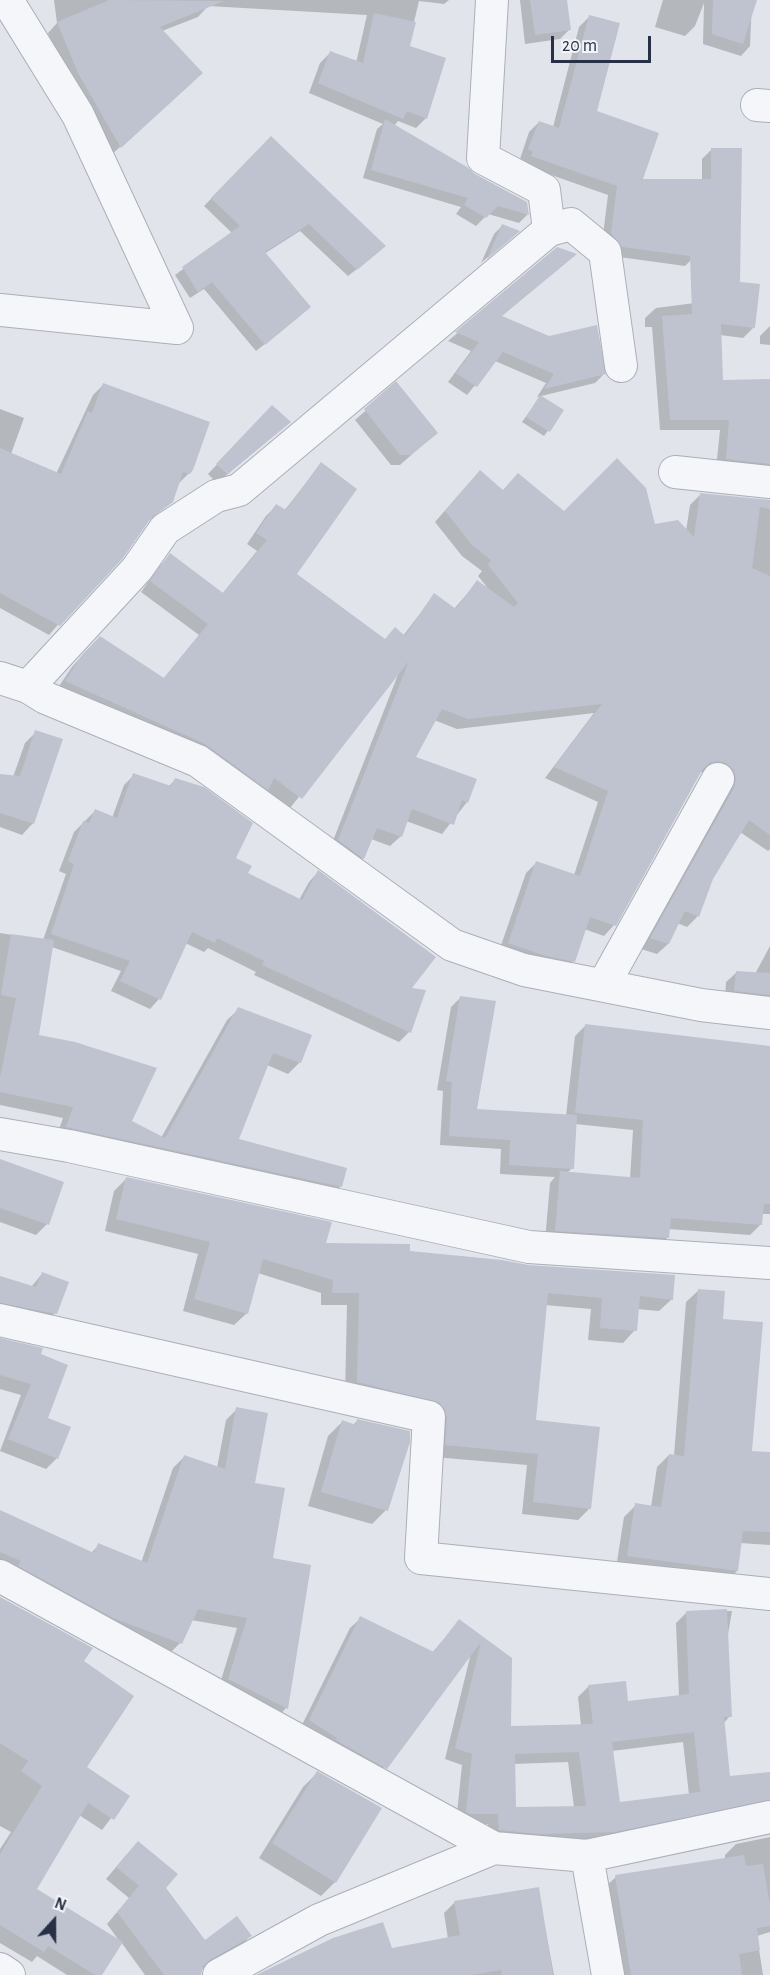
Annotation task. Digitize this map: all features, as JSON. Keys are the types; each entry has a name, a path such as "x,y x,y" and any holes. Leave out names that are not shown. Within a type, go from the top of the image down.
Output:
{"street":[{"path":"0,310 177,328 78,115 7,0"},
{"path":"492,0 483,158 544,190 549,230"},
{"path":"621,366 605,252 571,224 549,230 240,490 216,496 165,529 137,569 14,683 198,761 452,945 524,970 701,1005 770,1013"},
{"path":"675,472 770,482"},
{"path":"604,984 718,779"},
{"path":"0,1134 69,1146 529,1247 770,1263"},
{"path":"0,1320 429,1417 421,1558 770,1594"},
{"path":"0,1576 494,1848 587,1856 770,1817"},
{"path":"219,1975 319,1920 494,1848"},
{"path":"587,1856 608,1975"},
{"path":"0,1969 9,1975"}],"building":[{"path":"109,0 224,1 160,27 203,73 121,148 78,73 57,22"},
{"path":"530,0 567,0 571,30 535,35"},
{"path":"713,0 757,0 743,44 712,34"},
{"path":"374,13 416,22 410,46 446,58 427,119 407,111 403,119 318,83 330,51 363,63"},
{"path":"589,15 620,23 597,111 659,133 643,179 711,179 711,148 742,148 740,282 760,284 755,328 721,324 723,380 770,379 770,464 726,459 729,420 670,420 662,316 692,314 690,256 622,247 611,233 617,186 531,156 533,152 528,149 539,121 559,128"},
{"path":"385,119 467,167 475,174 527,202 529,215 498,206 486,218 464,205 468,198 371,170"},
{"path":"271,136 386,246 357,270 309,224 265,252 311,307 265,345 212,282 198,292 182,267 240,226 211,198"},
{"path":"502,224 520,231 487,259"},
{"path":"557,247 577,254 502,316 549,336 597,325 606,374 544,389 554,374 503,352 477,387 456,373 479,342 455,332"},
{"path":"396,381 438,433 411,455 400,455 364,409"},
{"path":"103,383 210,422 193,470 190,474 183,472 173,502 151,518 123,558 60,626 0,593 0,448 61,474 88,411 92,413"},
{"path":"540,395 564,410 550,432 526,417"},
{"path":"272,405 291,422 227,474 216,464"},
{"path":"617,458 646,488 655,524 678,520 694,537 700,493 770,500 770,509 760,507 752,568 770,576 770,835 749,820 713,879 699,917 685,911 669,944 650,938 734,788 736,779 734,770 726,763 717,761 709,763 702,770 616,926 590,917 575,962 546,956 508,943 536,861 580,876 608,791 554,767 602,704 468,719 442,709 416,757 477,779 468,803 462,800 454,825 412,809 402,837 377,828 364,859 338,840 409,661 302,799 274,778 268,790 205,744 65,681 82,655 100,636 164,678 208,624 150,581 170,553 223,593 267,540 256,533 276,504 286,510 321,462 357,489 297,574 385,639 395,627 405,636 434,593 456,609 477,580 514,607 518,603 488,565 491,560 472,545 445,511 480,470 503,490 518,473 564,511"},
{"path":"35,730 63,739 34,824 0,813 0,774 20,776"},
{"path":"133,773 171,786 175,778 204,787 253,823 236,858 252,866 248,873 302,900 318,870 436,957 412,988 426,990 411,1033 262,965 264,961 217,938 215,943 192,932 161,1000 120,981 130,961 51,934 74,864 68,861 83,821 89,823 95,809 117,818"},
{"path":"11,934 54,940 39,1035 75,1042 157,1068 132,1121 165,1138 238,1007 312,1035 301,1063 273,1053 239,1139 347,1168 342,1187 66,1127 73,1107 0,1092 0,1078 16,998 1,995"},
{"path":"736,971 770,973 770,995 734,991"},
{"path":"460,996 496,1001 477,1109 577,1115 574,1169 509,1165 510,1140 449,1136 452,1082 446,1081"},
{"path":"585,1024 770,1046 770,1204 764,1204 762,1225 671,1218 669,1238 555,1231 560,1171 640,1178 643,1120 575,1113"},
{"path":"0,1159 64,1182 49,1225 0,1208"},
{"path":"126,1177 332,1222 326,1243 410,1244 410,1251 502,1260 528,1265 675,1275 673,1300 640,1296 637,1331 600,1328 602,1298 548,1293 536,1420 600,1427 591,1509 533,1502 538,1454 445,1445 447,1418 440,1403 357,1382 359,1293 332,1293 333,1280 263,1259 248,1314 194,1299 210,1242 116,1219"},
{"path":"42,1272 69,1282 57,1314 0,1303 0,1276 36,1287"},
{"path":"698,1289 725,1291 723,1319 763,1322 752,1451 770,1452 770,1532 743,1531 738,1571 627,1556 635,1503 661,1507 669,1454 684,1456"},
{"path":"0,1338 43,1348 41,1354 68,1365 48,1418 71,1427 58,1459 8,1439 31,1384 0,1375"},
{"path":"236,1407 268,1413 255,1483 285,1488 273,1558 311,1565 288,1709 228,1679 247,1618 198,1609 182,1644 113,1618 18,1566 21,1561 0,1552 0,1510 94,1553 98,1543 147,1563 184,1455 225,1469"},
{"path":"357,1419 410,1431 410,1442 388,1511 321,1492 342,1420 356,1425"},
{"path":"0,1597 93,1648 84,1661 134,1696 87,1767 130,1796 114,1820 88,1803 37,1889 123,1942 102,1975 95,1975 48,1946 44,1952 0,1925 0,1854 42,1786 21,1771 28,1761 0,1743"},
{"path":"727,1609 732,1717 724,1717 730,1776 770,1772 770,1800 615,1832 539,1834 499,1830 498,1814 466,1812 472,1754 455,1748 481,1642 387,1769 336,1740 337,1738 309,1720 360,1616 434,1652 459,1619 512,1658 511,1726 593,1724 588,1685 626,1681 628,1701 689,1694 686,1611","holes":["694,1732 700,1792 620,1802 612,1742","579,1752 586,1806 516,1807 515,1754"]},
{"path":"317,1771 382,1808 336,1883 272,1843"},
{"path":"138,1841 178,1874 166,1888 205,1940 237,1916 252,1936 210,1960 203,1966 201,1975 164,1975 117,1912 139,1886 116,1867"},
{"path":"744,1855 746,1866 763,1864 770,1905 770,1926 757,1928 760,1950 739,1954 742,1975 631,1975 615,1875"},
{"path":"539,1887 553,1975 502,1975 501,1970 472,1975 256,1975 333,1938 383,1922 392,1948 460,1935 454,1901"}]}
